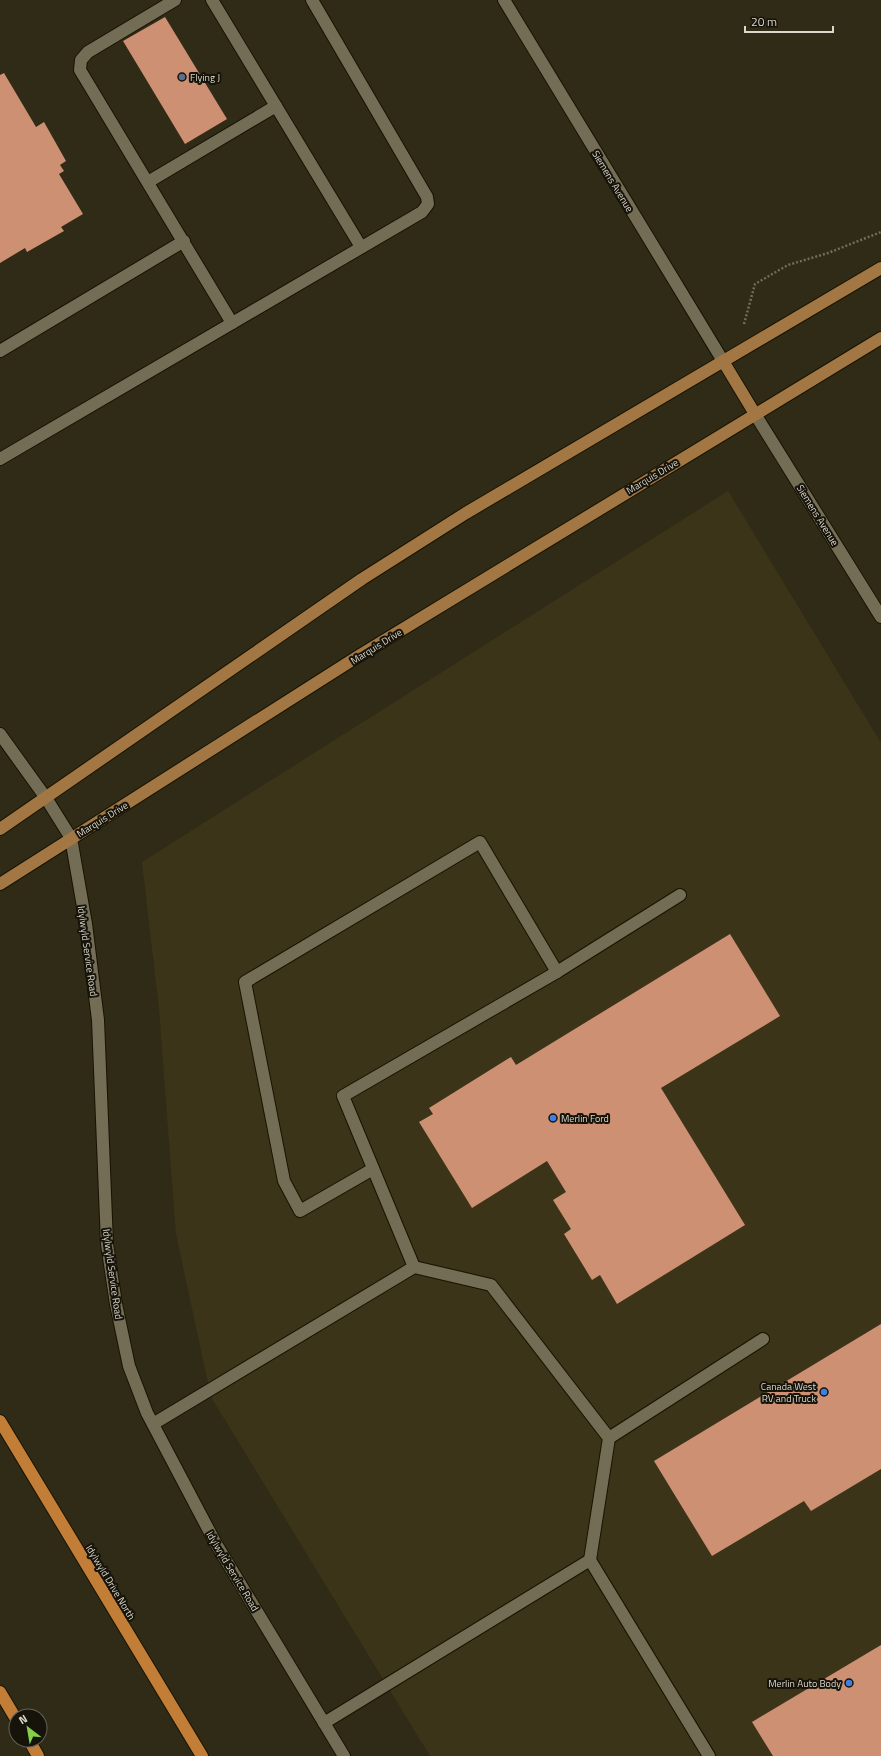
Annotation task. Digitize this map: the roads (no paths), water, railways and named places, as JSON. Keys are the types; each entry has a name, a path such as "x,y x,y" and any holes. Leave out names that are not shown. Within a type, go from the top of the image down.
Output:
{"highway":[{"name":"Idylwyld Drive North","path":"0,1421 202,1756"},
{"path":"0,1692 9,1708"}],"main road":[{"path":"0,829 362,579 466,513 881,268"},
{"name":"Marquis Drive","path":"0,884 357,657 881,338"},
{"path":"723,361 755,414"}],"street":[{"path":"175,0 88,52 80,60 80,70 232,323"},
{"path":"212,0 361,248"},
{"path":"0,458 422,212 428,204 427,197 312,0"},
{"name":"Siemens Avenue","path":"504,0 723,361"},
{"path":"148,182 276,106"},
{"path":"0,351 184,241"},
{"name":"Siemens Avenue","path":"755,414 881,617"},
{"name":"Idylwyld Service Road","path":"0,734 46,798 71,838 86,924 98,1020 107,1244 115,1296 129,1366 147,1413 215,1542 344,1756"},
{"path":"373,1169 300,1211 284,1181 245,982 480,842 557,972"},
{"path":"414,1267 343,1096 557,972 680,894"},
{"path":"153,1424 414,1267 491,1285 609,1438 590,1560 709,1756"},
{"path":"609,1438 763,1339"},
{"path":"324,1722 590,1560"}],"place":[{"name":"Flying J","path":"182,77"},
{"name":"Merlin Ford","path":"553,1118"},
{"name":"Canada West RV and Truck","path":"824,1392"},
{"name":"Merlin Auto Body","path":"849,1683"}]}
